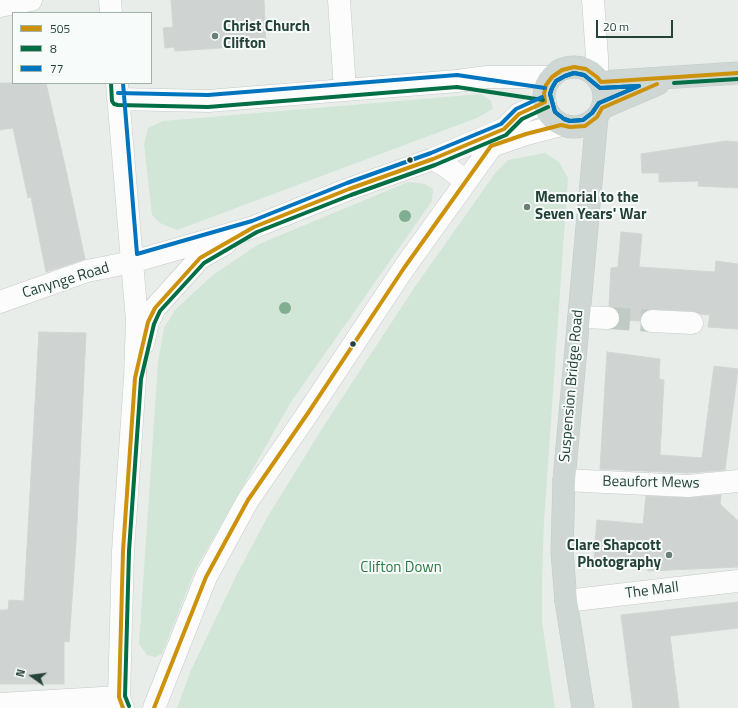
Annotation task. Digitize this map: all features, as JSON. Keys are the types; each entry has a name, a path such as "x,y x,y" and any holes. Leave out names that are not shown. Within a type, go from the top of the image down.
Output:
{"main road":[{"path":"592,171 566,126 550,115 547,91 562,70 574,67 586,69 599,79 604,95 600,113"},
{"path":"599,79 670,78 738,73"},
{"path":"566,126 585,126 600,113 670,78"},
{"name":"Suspension Bridge Road","path":"582,708 566,601 562,552 564,480 592,171 600,113"}],"street":[{"path":"0,6 31,0"},
{"path":"110,0 111,12"},
{"path":"339,0 345,90"},
{"path":"593,0 599,79"},
{"path":"0,704 121,703 123,551 135,378 137,321 118,91 208,101 457,81 547,91"},
{"path":"154,708 206,577 248,500 308,413 404,268 491,146 504,129 519,114 547,91"},
{"path":"491,146 526,134 566,126"},
{"path":"135,378 148,322 155,308 200,258 254,227 349,188 433,159 504,129"},
{"path":"433,159 466,181"},
{"name":"Canynge Road","path":"0,302 87,271 132,262 254,227"},
{"path":"578,317 608,318"},
{"path":"652,321 692,323"},
{"name":"Beaufort Mews","path":"564,480 688,486 738,481"},
{"name":"The Mall","path":"566,601 738,581"}],"green space":[{"path":"481,94 491,101 493,109 477,118 177,230 160,223 152,215 144,144 148,128 163,121"},
{"name":"Clifton Down","path":"545,153 559,162 568,178 544,521 542,582 542,622 555,708 177,708 191,670 237,574 268,516 325,424 414,288 496,172 508,160"},
{"path":"408,182 425,184 433,189 432,201 291,402 195,570 162,654 155,657 147,655 139,644 158,362 164,328 176,309 213,275 259,244"}],"building":[{"name":"Christ Church Clifton","path":"171,0 264,0 266,45 175,51 174,47 165,48 163,28 173,27"},
{"path":"0,83 46,84 85,259 46,272 31,197 28,198 13,128 0,130"},
{"path":"726,141 738,142 738,188 698,186 699,181 659,182 659,173 642,173 641,154"},
{"path":"621,232 642,234 639,267 715,272 716,261 738,264 738,329 708,327 710,315 700,314 693,311 652,309 647,310 642,314 640,321 620,320 619,312 614,307 609,306 611,268 618,267"},
{"path":"39,332 86,333 76,543 69,642 64,641 64,684 0,684 0,610 8,610 9,600 24,601"},
{"path":"607,352 660,359 659,379 664,380 660,455 702,458 714,366 738,369 725,470 688,473 600,469"},
{"path":"721,495 720,504 738,521 738,567 648,571 646,564 595,565 594,553 597,520 643,524 646,496 688,498"},
{"path":"738,602 738,628 670,636 679,708 633,708 621,615"}],"tunnel":[{"path":"608,318 652,321"}],"transit line":[{"name":"505","path":"123,708 119,697 123,551 135,378 148,322 155,308 200,258 254,227 349,189 433,159 504,129 519,114 545,102 544,94 546,85 552,77 562,70 574,67 586,69 601,82 738,73"},
{"name":"8","path":"574,73 584,75 600,88 639,86 599,103 592,113 583,120 570,121 564,119 555,112 550,94 556,81 574,73"},
{"name":"77","path":"574,73 584,75 600,88 639,86 599,103 592,113 583,120 570,121 564,119 555,112 550,94 556,81 574,73"},
{"name":"77","path":"118,93 208,95 457,75 545,88"},
{"name":"8","path":"674,83 738,79"},
{"name":"8","path":"111,84 112,101 114,104 118,105 208,107 457,87 543,100"},
{"name":"77","path":"123,84 137,254 252,221 347,183 431,153 501,124 516,109 542,97"},
{"name":"505","path":"154,708 206,577 248,500 308,413 404,268 491,146 526,134 561,125 570,127 585,126 597,117 602,108 657,84"},
{"name":"8","path":"129,706 125,696 129,551 141,379 154,324 160,311 204,263 257,232 351,195 435,165 506,135 522,119 548,107"}],"place":[{"name":"Christ Church Clifton","path":"215,36"},
{"name":"Memorial to the Seven Years' War","path":"527,207"},
{"name":"Clare Shapcott Photography","path":"669,555"}]}
